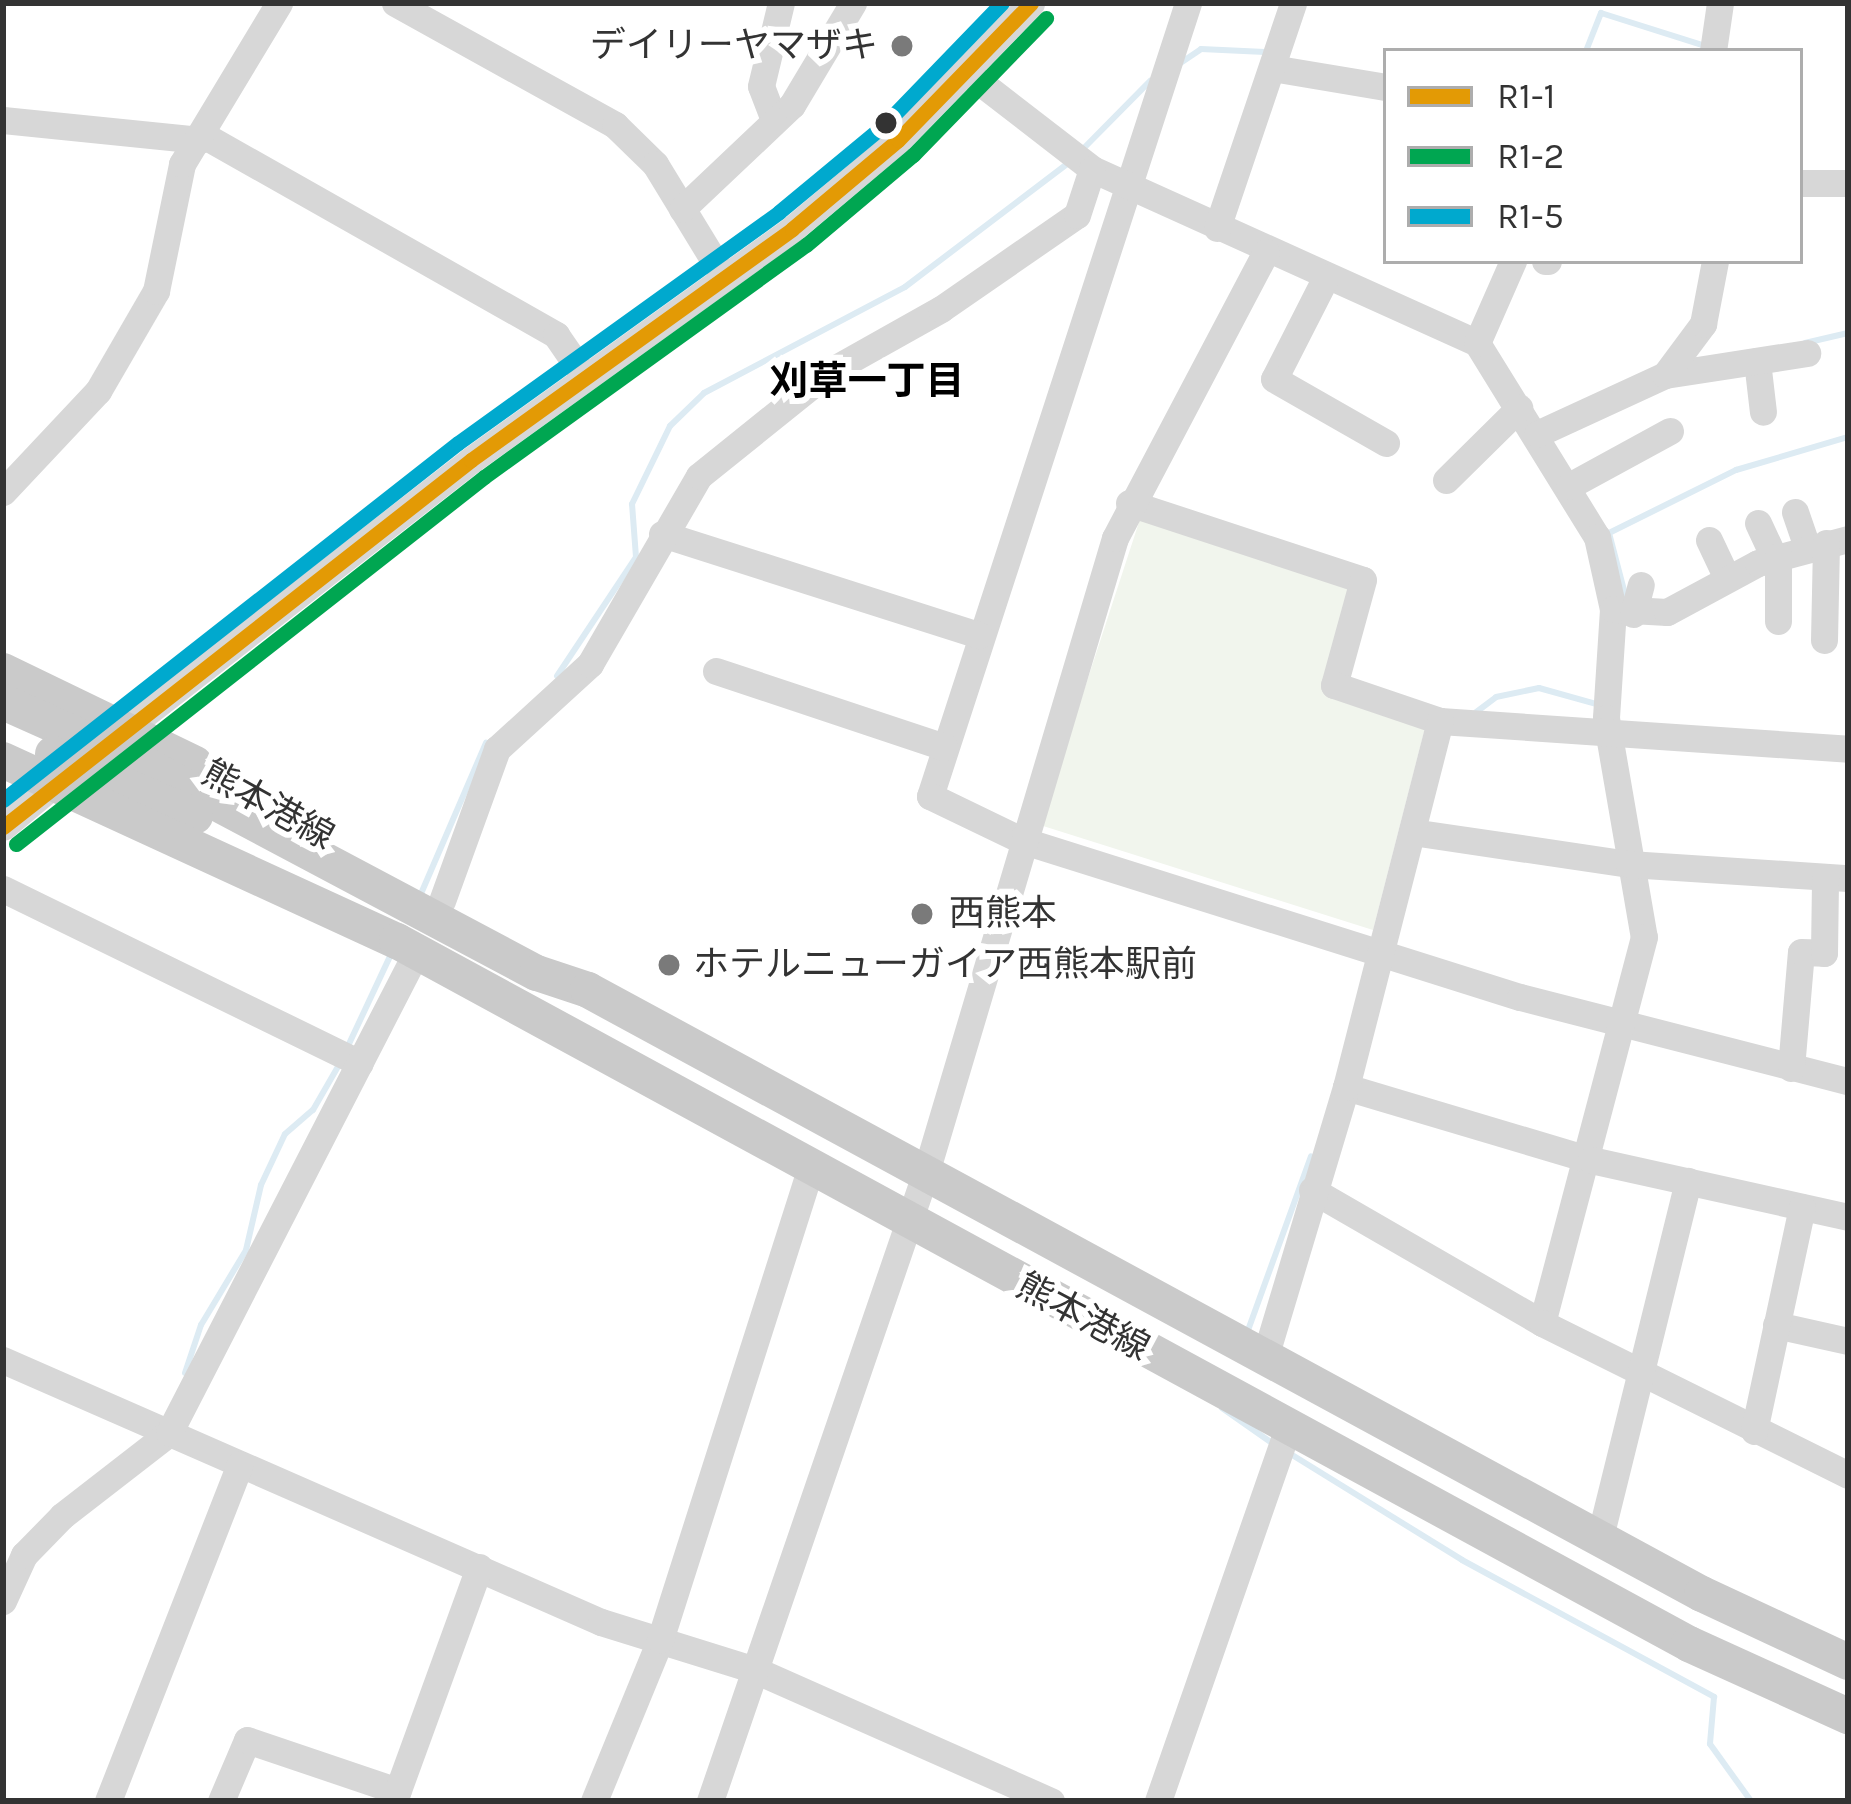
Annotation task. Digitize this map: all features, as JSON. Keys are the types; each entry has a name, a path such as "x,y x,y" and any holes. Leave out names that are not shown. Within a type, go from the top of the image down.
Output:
{"main road":[{"name":"熊本港線","path":"3,671 93,754 276,890 326,904 1689,1644 1848,1716"},
{"name":"熊本港線","path":"3,702 93,754 430,919 588,990"},
{"name":"熊本港線","path":"3,736 93,754 442,902 588,990 927,1168 1265,1357 1600,1537 1848,1662"},
{"name":"熊本港線","path":"3,760 93,754"}],"street":[{"path":"3,492 98,392 156,291 182,164 278,3"},
{"path":"395,3 615,124 655,164 724,278"},
{"path":"774,120 761,86 781,3"},
{"path":"682,209 792,105 853,3"},
{"path":"3,827 585,377 792,229 968,73 1031,3"},
{"path":"1188,3 930,796 1021,840 1380,954 1624,1025 1848,1081"},
{"path":"1217,228 1293,3"},
{"path":"1713,48 1720,3"},
{"path":"1272,68 1383,86"},
{"path":"968,73 1092,169 1477,344 1569,486 1604,555 1623,612 1609,736 1644,937 1591,1160 1541,1323"},
{"path":"3,120 201,138 556,335 585,377"},
{"path":"442,902 497,749 590,664 699,476 770,413 1077,215 1092,169"},
{"path":"1803,183 1848,183"},
{"path":"710,1801 927,1168 1021,840 1129,503 1266,251"},
{"path":"1477,344 1512,264"},
{"path":"1665,375 1702,324 1714,264"},
{"path":"1326,277 1274,379 1386,443"},
{"path":"1537,434 1665,375 1807,353"},
{"path":"1757,361 1763,412"},
{"path":"1446,480 1520,408"},
{"path":"1569,486 1670,431"},
{"path":"1129,503 1363,580 1334,685 1440,721 1848,749"},
{"path":"1795,512 1827,543 1824,640"},
{"path":"1758,523 1776,556 1778,621"},
{"path":"662,533 979,635"},
{"path":"1709,540 1727,578"},
{"path":"1623,612 1667,612 1776,556 1827,543"},
{"path":"1623,612 1641,585"},
{"path":"716,671 944,747"},
{"path":"1265,1357 1346,1087 1440,721"},
{"path":"1412,832 1629,864 1836,878 1824,953 1801,952 1791,1068"},
{"path":"3,890 360,1063"},
{"path":"3,1601 24,1555 62,1516 169,1432 417,952"},
{"path":"1346,1087 1591,1160 1848,1216"},
{"path":"594,1801 660,1640 810,1169"},
{"path":"1600,1537 1688,1181"},
{"path":"1312,1190 1541,1323 1848,1475"},
{"path":"1754,1431 1802,1207"},
{"path":"1777,1324 1848,1341"},
{"path":"3,1360 478,1567 660,1640 755,1670 1051,1801"},
{"path":"1158,1801 1288,1427"},
{"path":"108,1801 240,1465"},
{"path":"220,1801 247,1740 396,1796 478,1567"}],"shaded area":[{"path":"1141,516 1358,583 1326,694 1425,728 1373,930 1040,825"}],"waterway":[{"path":"1587,48 1601,13 1705,46"},
{"path":"1176,66 1201,49 1265,52"},
{"path":"1080,152 1150,81"},
{"path":"557,676 636,557 632,504 670,426 704,393 905,287 1071,161"},
{"path":"1805,343 1848,333"},
{"path":"1625,594 1609,533 1736,470 1848,437"},
{"path":"1475,713 1496,697 1539,688 1596,704"},
{"path":"420,896 486,743"},
{"path":"348,1046 391,954"},
{"path":"185,1373 201,1325 246,1250 261,1185 285,1134 313,1110 340,1063"},
{"path":"1247,1333 1311,1156"},
{"path":"1222,1408 1272,1443"},
{"path":"1289,1453 1462,1560 1714,1697 1710,1744 1751,1801"}],"transit line":[{"name":"R1-5","path":"3,800 458,443 779,212 884,125 1002,3"},
{"name":"R1-1","path":"3,827 471,460 792,229 898,140 1031,3"},
{"name":"R1-2","path":"16,844 484,477 806,245 913,155 1046,18"}],"place":[{"name":"デイリーヤマザキ","path":"902,46"},
{"name":"西熊本","path":"922,914"},
{"name":"ホテルニューガイア西熊本駅前","path":"669,965"}],"district":[{"name":"刈草一丁目","path":"867,381"}]}
